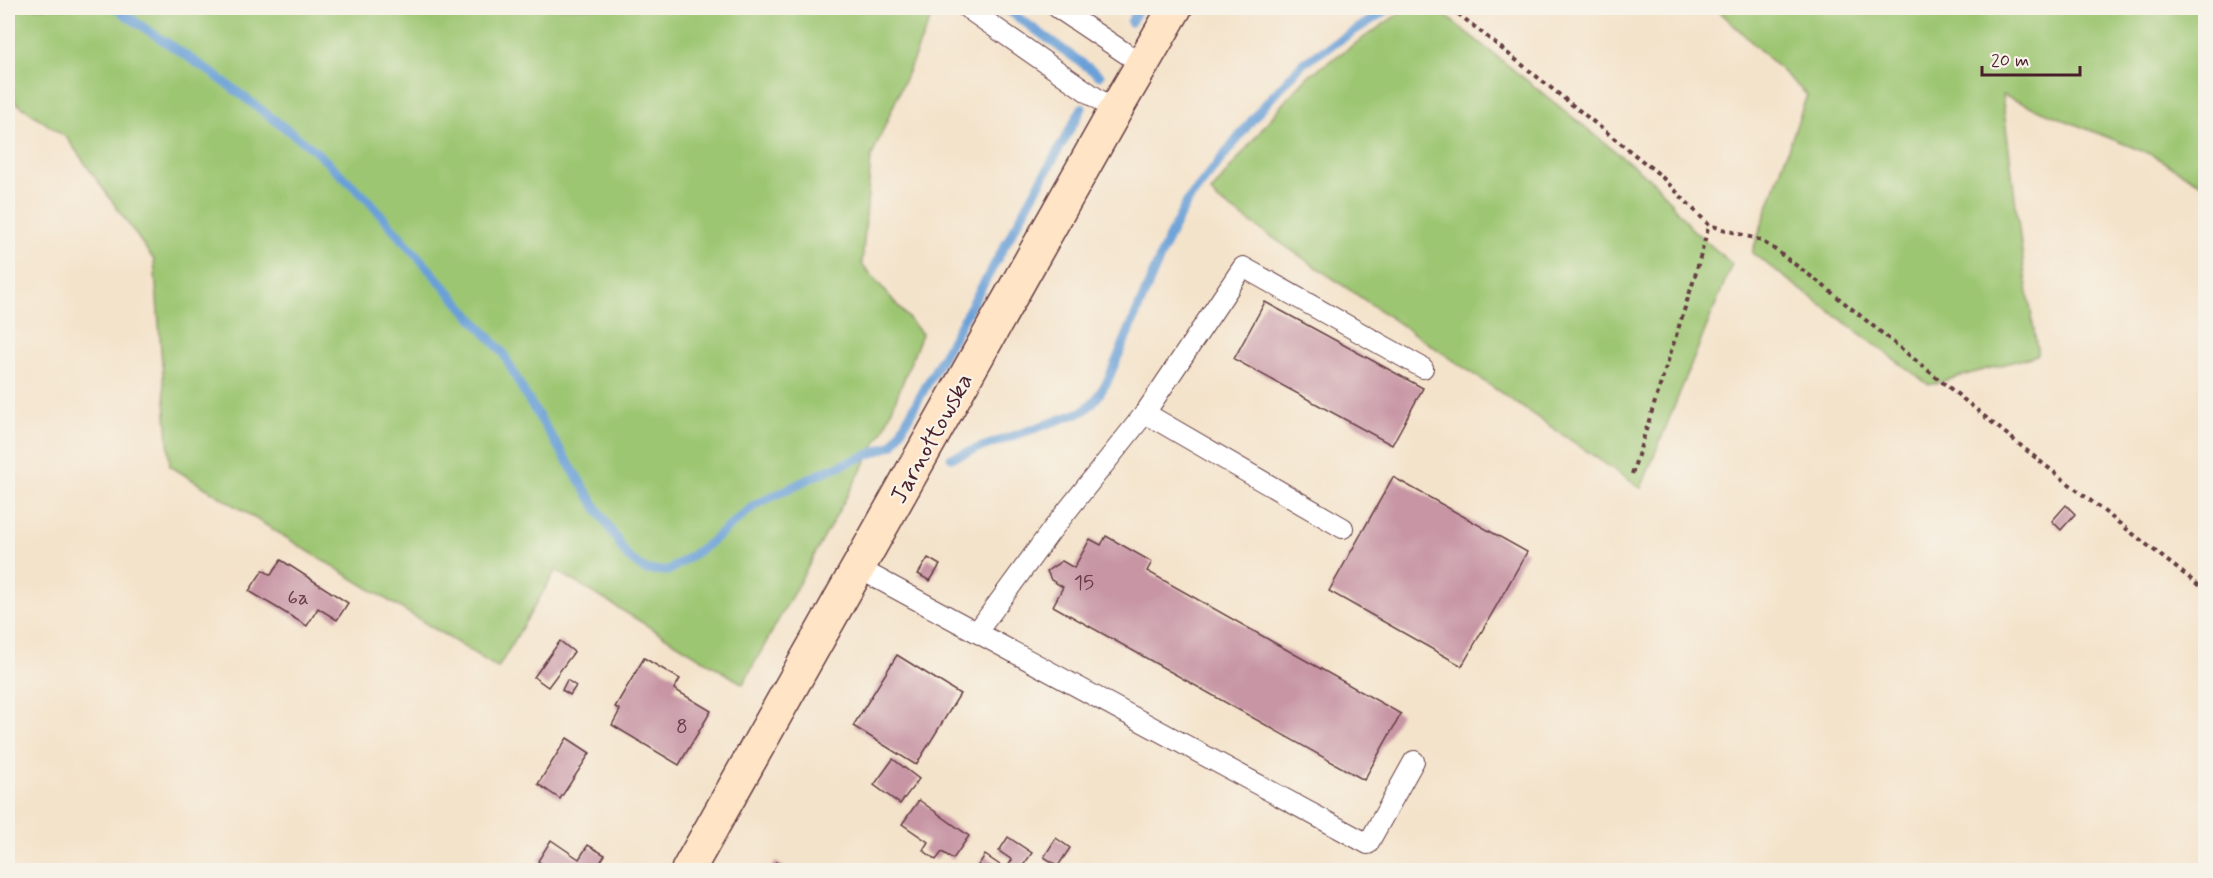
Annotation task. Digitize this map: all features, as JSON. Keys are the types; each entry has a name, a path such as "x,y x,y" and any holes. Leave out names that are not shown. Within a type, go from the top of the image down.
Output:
{"street":[{"name":"Jarnołtowska","path":"688,870 1115,111 1176,8"}],"lane":[{"path":"968,8 1115,111"},
{"path":"1058,8 1143,65"},
{"path":"977,632 1051,531 1145,413 1243,267 1423,368"},
{"path":"1145,413 1343,528"},
{"path":"858,567 1368,844 1414,761"}],"path":[{"path":"1451,8 1660,175 1708,225 1757,239 1779,252 1830,290 2041,462 2205,591"},
{"path":"1632,474 1695,276 1708,225"}],"green space":[{"path":"8,8 929,8 934,11 871,158 862,264 922,334 884,429 743,684 556,570 498,668 170,466 154,260 67,138 8,97"},
{"path":"1407,8 1436,8 1655,183 1692,229 1732,264 1641,488 1219,201 1211,192 1308,76"},
{"path":"1716,8 2205,8 2205,186 2152,155 2002,95 2024,268 2038,355 1929,385 1752,253 1807,95"}],"building":[{"path":"1265,302 1423,388 1392,445 1234,359"},
{"path":"1393,477 1527,552 1462,666 1329,591"},
{"path":"2066,505 2075,514 2061,530 2052,521"},
{"path":"1106,536 1152,562 1147,571 1401,714 1364,780 1053,606 1063,587 1051,580 1047,571 1062,561 1074,568 1090,539 1101,545"},
{"path":"928,558 940,565 930,581 918,574"},
{"path":"281,560 348,603 337,620 318,608 307,626 249,591 263,570 271,575"},
{"path":"560,641 574,652 548,687 534,677"},
{"path":"897,655 960,694 916,765 853,726"},
{"path":"644,658 680,679 674,689 711,711 679,765 612,725 620,710 615,707"},
{"path":"567,680 576,686 570,695 562,690"},
{"path":"567,738 590,753 560,799 538,784"},
{"path":"893,759 919,779 900,804 874,785"},
{"path":"919,800 969,836 953,859 942,852 936,860 923,850 928,842 902,824"},
{"path":"1008,837 1032,853 1020,870 982,870 977,867 985,855 1006,869 1012,860 999,851"},
{"path":"1056,838 1070,848 1058,866 1044,857"},
{"path":"551,840 579,859 588,845 605,855 595,870 551,870 538,861"},
{"path":"776,862 788,870 770,870"}],"waterway":[{"path":"115,8 215,75 313,149 366,198 503,353 526,396 627,556 645,570 668,571 707,545 755,505 821,473 893,445 1082,108"},
{"path":"1005,8 1100,76"},
{"path":"1131,22 1139,8"},
{"path":"951,458 1084,411 1096,399 1107,382 1167,241 1187,202 1260,110 1302,64 1390,8"}]}
